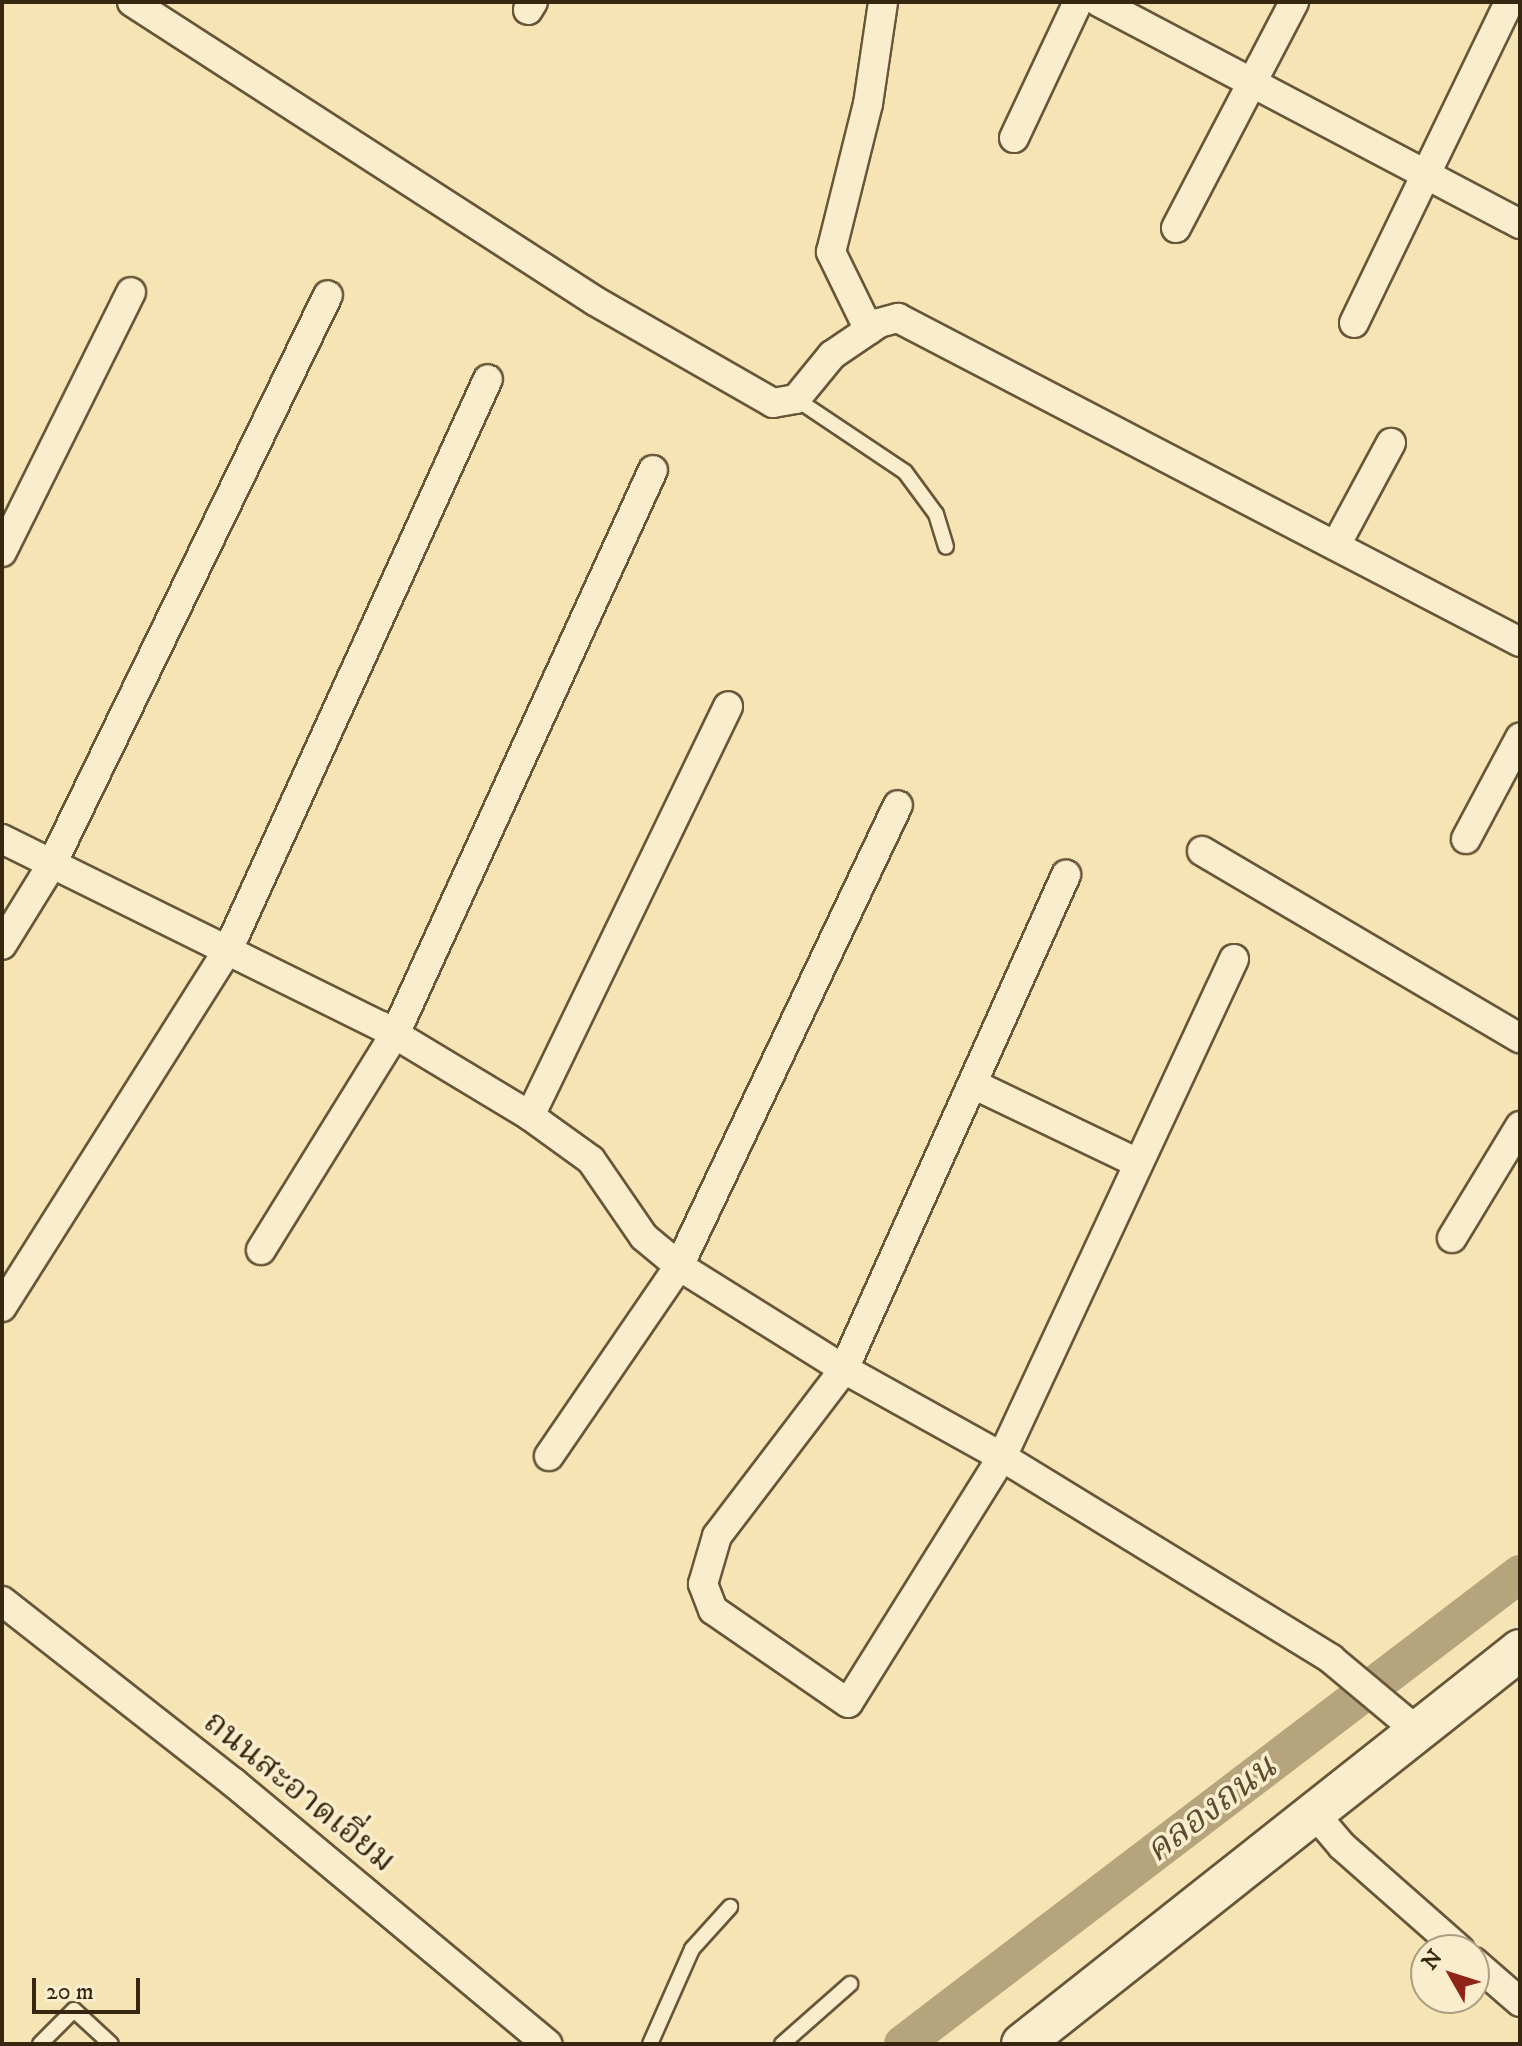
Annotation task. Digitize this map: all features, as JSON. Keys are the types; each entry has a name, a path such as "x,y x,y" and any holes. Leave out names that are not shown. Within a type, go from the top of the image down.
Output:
{"street":[{"path":"132,2 595,301 773,403 796,399 832,355 869,330 898,318 1520,642"},
{"path":"869,330 831,252 868,104 883,2"},
{"path":"1014,138 1078,2"},
{"path":"1099,2 1520,224"},
{"path":"1176,228 1294,2"},
{"path":"1354,323 1509,2"},
{"path":"2,552 131,292"},
{"path":"2,945 52,864 328,295"},
{"path":"2,1307 228,950 488,379"},
{"path":"1336,545 1391,443"},
{"path":"261,1250 395,1034 653,470"},
{"path":"530,1116 728,706"},
{"path":"1466,839 1520,738"},
{"path":"549,1456 679,1266 898,805"},
{"path":"2,839 395,1034 530,1116 591,1160 644,1237 679,1266 844,1369 1002,1457 1331,1659 1405,1720"},
{"path":"1202,851 1520,1038"},
{"path":"1066,875 844,1369 717,1536 703,1584 713,1610 848,1703 1002,1457 1234,959"},
{"path":"973,1084 1138,1163"},
{"path":"1452,1238 1520,1126"},
{"name":"ถนนสะอาดเอี่ยม","path":"2,1601 234,1783 547,2044"},
{"path":"1022,2044 1314,1813 1405,1720 1520,1650"},
{"path":"1314,1813 1342,1846 1442,1934"},
{"path":"1490,1976 1520,2002"}],"lane":[{"path":"796,399 905,472 936,514 946,547"},
{"path":"656,2042 692,1949 730,1907"},
{"path":"782,2044 850,1984"},
{"path":"40,2044 74,2010 111,2044"}],"waterway":[{"name":"คลองถนน","path":"903,2044 1520,1574"}]}
